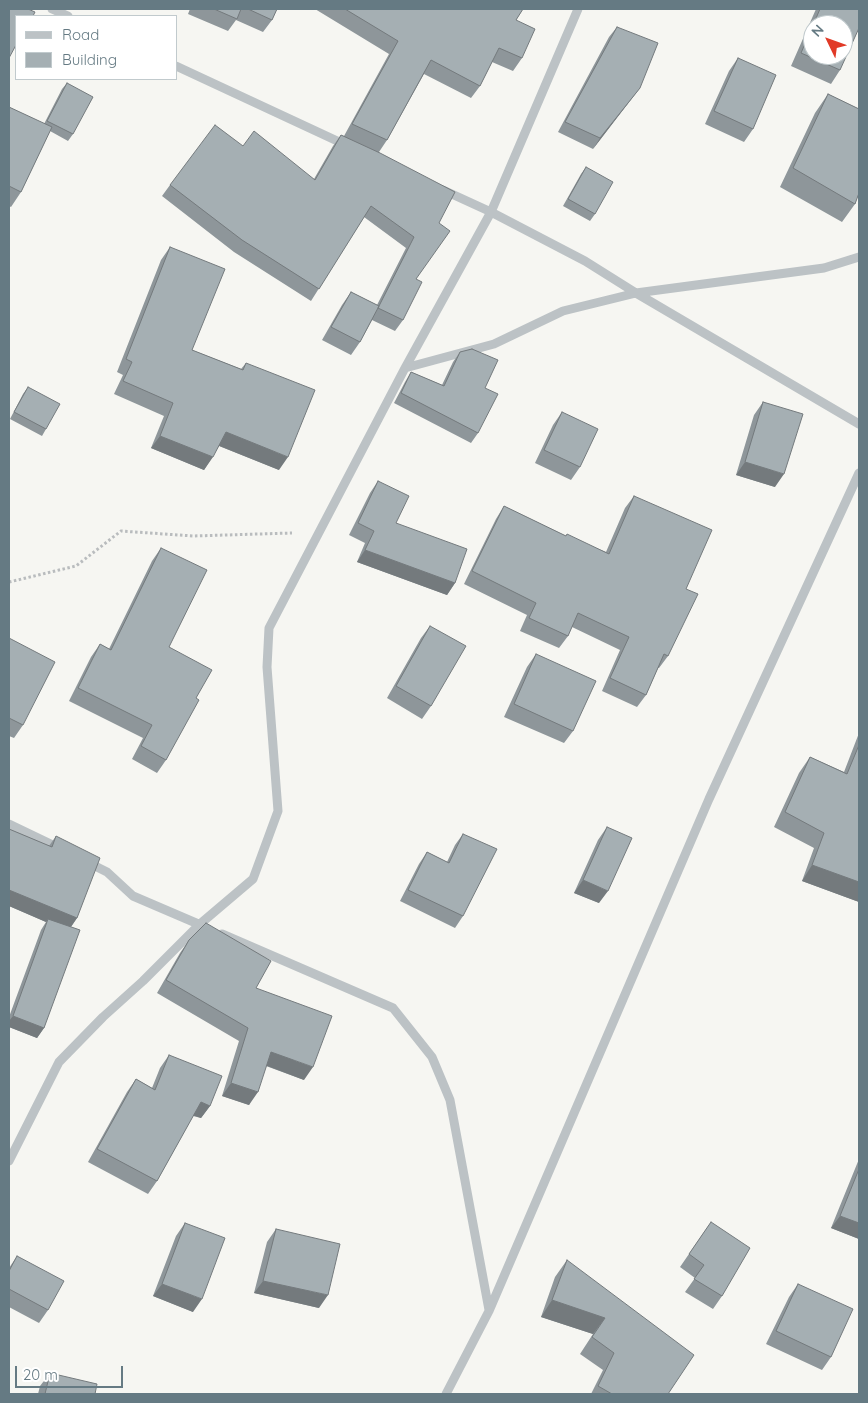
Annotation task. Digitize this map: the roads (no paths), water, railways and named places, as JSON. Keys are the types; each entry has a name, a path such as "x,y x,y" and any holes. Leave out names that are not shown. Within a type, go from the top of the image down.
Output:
{"street":[{"path":"52,9 66,15"},
{"path":"9,1161 59,1062 102,1017 208,928 253,879 278,811 267,667 269,628 405,368 491,212 578,9"},
{"path":"178,67 356,150"},
{"path":"437,187 491,212 585,261 859,424"},
{"path":"405,368 494,344 563,311 636,293 824,268 859,257"},
{"path":"446,1394 489,1311 709,799 859,473"},
{"path":"9,824 72,854"},
{"path":"81,859 107,872 133,896 393,1008 432,1057 450,1100 489,1311"}]}
